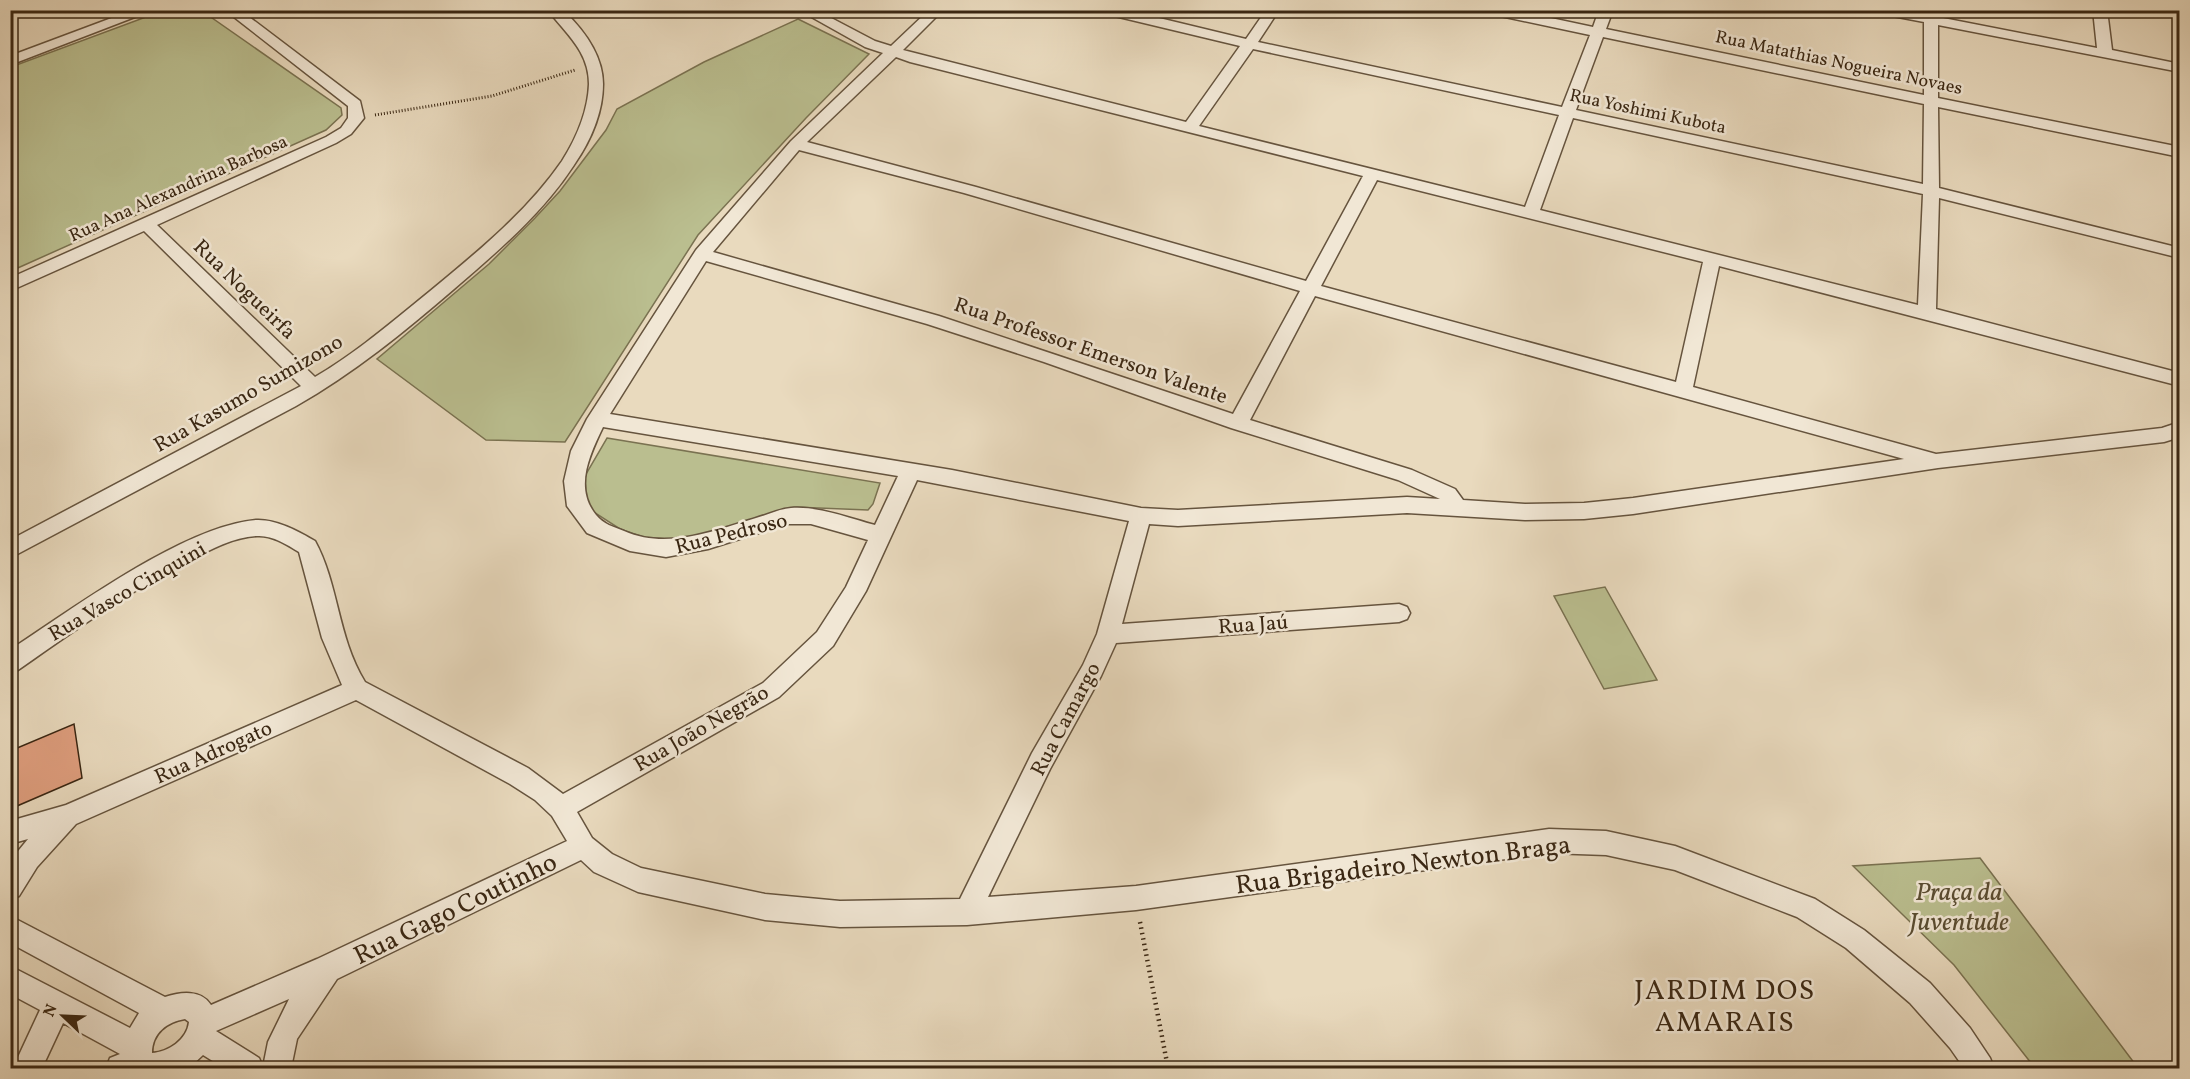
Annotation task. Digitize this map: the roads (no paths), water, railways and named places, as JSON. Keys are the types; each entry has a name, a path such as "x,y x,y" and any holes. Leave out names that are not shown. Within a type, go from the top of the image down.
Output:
{"street":[{"path":"10,61 147,10"},
{"name":"Rua Kasumo Sumizono","path":"10,550 314,387 376,345 454,281 505,233 561,173 583,135 594,103 596,82 592,64 582,40 555,10"},
{"path":"806,10 892,53 2180,380"},
{"name":"Rua Pedroso","path":"881,535 811,516 788,516 708,541 666,549 630,543 594,527 576,506 574,481 581,451 597,419 702,254 796,144 937,10"},
{"name":"Rua Yoshimi Kubota","path":"1107,10 1249,44 1931,191 2180,253"},
{"path":"1190,128 1273,10"},
{"name":"Rua Matathias Nogueira Novaes","path":"1491,10 2180,152"},
{"path":"1530,214 1606,10"},
{"path":"1882,10 1930,15 2180,69"},
{"path":"2100,10 2105,53"},
{"name":"Rua Ana Alexandrina Barbosa","path":"10,285 332,140 346,131 356,118 355,104 234,11"},
{"path":"1927,314 1932,101 1930,15"},
{"path":"796,144 970,190 1312,289 1938,461"},
{"path":"1238,423 1372,174"},
{"name":"Rua Nogueirfa","path":"145,223 314,387"},
{"name":"Rua Professor Emerson Valente","path":"702,254 933,320 1238,423 1405,475 1448,494 1456,507"},
{"path":"1683,391 1712,261"},
{"path":"597,419 910,472 1141,516 1178,518 1407,505 1525,512 1584,511 1634,506 1938,461 2164,435 2180,429"},
{"name":"Rua João Negrão","path":"561,808 771,690 825,639 855,591 910,472"},
{"name":"Rua Camargo","path":"967,912 1041,760 1093,669 1108,634 1141,516"},
{"name":"Rua Vasco Cinquini","path":"10,663 56,631 174,559 226,535 256,528 281,531 308,547 317,572 337,652 345,672 357,689"},
{"name":"Rua Jaú","path":"1108,634 1399,614"},
{"path":"357,689 519,776 544,792 561,808 583,846 603,863 638,880 765,907 840,914 967,912"},
{"name":"Rua Adrogato","path":"10,833 69,815 357,689"},
{"name":"Rua Adrogato","path":"10,887 17,872 38,846 69,815"},
{"name":"Rua Brigadeiro Newton Braga","path":"967,912 1136,898 1549,841 1606,843 1675,858 1806,908 1855,939 1920,993 1960,1038 1980,1068"},
{"name":"Rua Gago Coutinho","path":"202,1030 583,846"},
{"path":"10,929 163,1011"},
{"name":"Rua Gago Coutinho","path":"277,1068 277,1057 287,1031 303,1002 327,969"},
{"path":"10,979 58,1004 145,1062 191,1050 202,1030 202,1013 196,1007 186,1005 163,1011 149,1022 140,1034 145,1062"},
{"path":"27,1068 58,1004"},
{"path":"202,1030 249,1068"}],"district":[{"name":"JARDIM DOS AMARAIS","path":"1725,1005"}],"park label":[{"name":"Praça da Juventude","path":"1959,906"}]}
